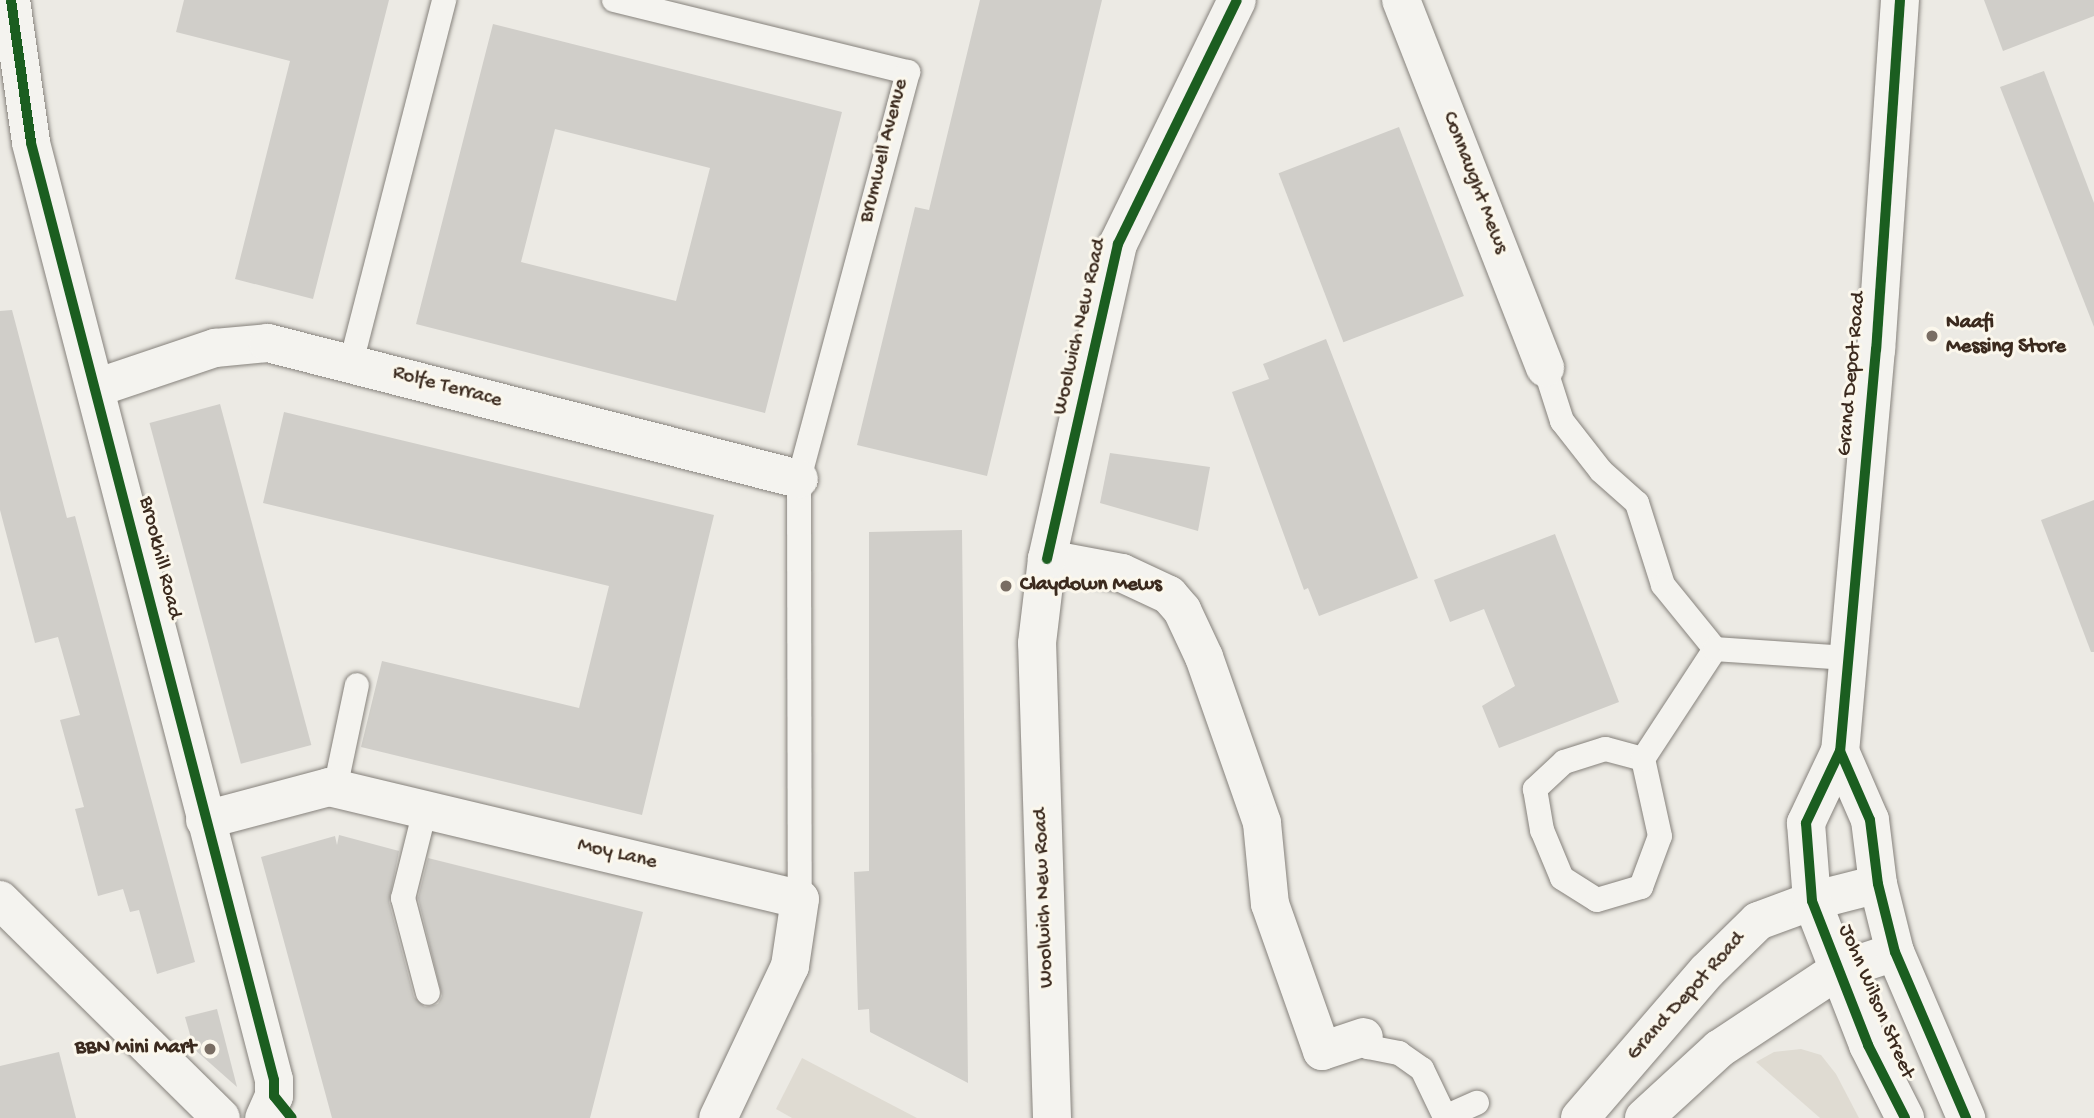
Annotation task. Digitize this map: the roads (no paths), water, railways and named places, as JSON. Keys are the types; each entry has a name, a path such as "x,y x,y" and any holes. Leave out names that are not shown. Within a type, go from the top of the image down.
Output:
{"main road":[{"name":"Brookhill Road","path":"12,0 29,132 274,1080 274,1096 264,1118"},
{"name":"Woolwich New Road","path":"1052,1118 1037,643 1047,559 1118,244 1237,0"},
{"name":"Connaught Mews","path":"1401,0 1545,368"},
{"name":"Grand Depot Road","path":"1812,901 1807,823 1840,751 1876,349 1900,0"},
{"name":"Rolfe Terrace","path":"96,388 215,348 268,343 799,479"},
{"path":"1047,559 1122,573 1170,595 1182,610 1203,656 1262,823 1270,904 1322,1051 1364,1037"},
{"name":"Grand Depot Road","path":"1840,751 1870,820 1878,884 1895,952"},
{"name":"Moy Lane","path":"205,820 329,787 800,899"},
{"name":"Grand Depot Road","path":"1580,1118 1731,946 1758,921 1812,901 1878,884"},
{"path":"718,1118 790,967 800,899"},
{"path":"0,900 221,1118"},
{"name":"John Wilson Street","path":"1812,901 1837,971 1905,1118"},
{"path":"1644,1118 1719,1049 1837,971 1895,952"},
{"name":"John Wilson Street","path":"1895,952 1966,1118"}],"lane":[{"path":"351,363 444,0"},
{"name":"Brumwell Avenue","path":"614,0 908,72 799,479"},
{"path":"1545,368 1562,421 1601,471 1637,503 1663,585 1715,649 1847,658"},
{"path":"799,479 800,899"},
{"path":"1643,758 1605,749 1564,762 1535,789 1542,830 1562,878 1597,900 1641,887 1660,836 1643,758 1715,649"},
{"path":"335,789 357,685"},
{"path":"425,810 403,898 428,993"},
{"path":"1364,1037 1368,1047 1398,1053 1422,1069 1445,1117 1477,1103"}],"place":[{"name":"Naafi Messing Store","path":"1932,336"},
{"name":"Claydown Mews","path":"1006,586"},
{"name":"BBN Mini Mart","path":"210,1049"}]}
